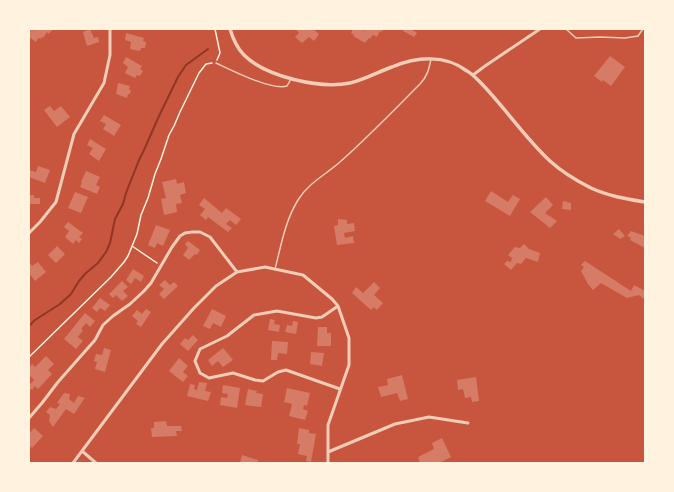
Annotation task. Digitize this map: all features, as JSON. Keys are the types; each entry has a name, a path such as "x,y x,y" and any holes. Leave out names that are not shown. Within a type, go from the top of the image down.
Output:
{"street":[{"path":"29,233 56,202 74,134 104,83 110,55 110,29"},
{"path":"230,29 238,48 250,60 264,69 291,79 319,84 328,85 356,82 402,63 418,59 431,59 454,63 468,71 484,86 543,154 560,169 585,185 601,192 645,202"},
{"path":"473,76 485,66 540,29"},
{"path":"29,418 95,340 104,325 113,316 130,304 151,283 175,241 185,233 200,232 210,237 237,272"},
{"path":"73,463 168,338 205,296 237,272 265,267 303,276 332,299 338,306 349,338 349,364 328,425 328,463"},
{"path":"338,306 322,318 277,311 254,315 227,336 200,349 195,362 200,373 209,378 233,373 263,381 278,372 286,370 340,389"},
{"path":"328,452 395,424 429,417 468,423"},
{"path":"82,451 96,463"}],"lane":[{"path":"566,29 576,38 625,38 638,36 643,29"},
{"path":"275,269 286,225 301,194 310,185 343,160 425,79 431,59"},
{"path":"216,63 247,78 281,88 287,86 291,79"}],"path":[{"path":"29,357 111,277 124,262 138,230 141,215 169,135 195,80 203,67 209,63 216,63 220,53 215,29"},
{"path":"132,246 161,266"}],"building":[{"path":"32,29 34,31 35,29 53,29 49,34 47,32 43,38 38,38 36,42 29,37 29,32"},
{"path":"90,29 94,38 98,37 99,42 87,46 83,32"},
{"path":"297,29 313,29 319,34 314,41 309,37 302,43 295,37 299,33"},
{"path":"353,29 362,29 365,31 366,29 384,29 381,32 380,31 377,37 373,35 365,43 353,36 354,35 351,33"},
{"path":"404,29 411,29 417,33 414,37 403,31"},
{"path":"126,33 144,38 143,41 146,42 145,48 141,48 140,51 130,49 131,42 125,40"},
{"path":"610,56 625,67 611,86 594,76"},
{"path":"126,57 142,66 140,69 143,71 140,76 137,75 135,78 125,73 128,67 123,63"},
{"path":"118,83 130,86 130,94 128,94 127,98 116,94"},
{"path":"50,106 54,111 61,106 70,117 57,127 44,110"},
{"path":"104,115 121,125 114,136 103,129 106,124 100,121"},
{"path":"90,139 106,149 99,161 89,154 93,148 87,145"},
{"path":"38,166 50,170 45,183 29,177 29,170 36,172"},
{"path":"86,171 100,177 96,185 100,187 97,194 80,187"},
{"path":"176,179 177,184 184,182 186,193 180,195 182,203 176,204 177,212 164,215 161,199 166,198 162,182"},
{"path":"491,191 508,202 513,195 520,199 510,216 485,201"},
{"path":"75,192 88,197 81,213 68,208"},
{"path":"29,195 34,195 34,198 40,198 40,204 29,204"},
{"path":"546,197 553,205 545,213 557,221 550,228 530,212"},
{"path":"204,198 222,213 226,208 241,219 236,225 230,220 226,224 232,228 228,232 208,217 206,220 200,215 205,209 199,205"},
{"path":"563,201 571,203 571,210 562,209"},
{"path":"338,219 347,220 347,224 354,223 355,231 344,233 345,238 353,236 354,243 337,245 334,226 338,225"},
{"path":"68,222 83,233 79,237 82,239 79,243 76,240 73,244 65,237 69,231 64,227"},
{"path":"156,225 170,230 163,246 157,243 155,248 148,245"},
{"path":"619,229 625,236 620,239 613,234"},
{"path":"631,231 645,236 645,248 630,240 631,238 627,236"},
{"path":"188,241 200,250 197,255 195,254 189,260 183,255 188,248 185,244"},
{"path":"524,244 529,249 540,253 538,262 526,258 521,264 517,263 511,270 504,264 507,261 511,262 512,258 508,255 515,247 520,248"},
{"path":"57,246 65,254 56,263 48,255"},
{"path":"585,261 631,291 634,285 645,291 645,300 639,295 627,298 601,283 593,290 581,271 584,267 581,265"},
{"path":"29,262 32,266 38,262 46,272 35,281 29,273"},
{"path":"133,269 144,276 141,282 135,278 131,284 126,280"},
{"path":"165,280 170,285 174,282 178,286 164,299 159,294 164,289 159,285"},
{"path":"122,281 128,287 123,291 128,296 122,301 116,295 113,298 109,294"},
{"path":"374,282 380,288 374,295 383,303 377,310 374,307 371,310 352,293 356,287 363,293"},
{"path":"100,298 110,305 105,311 100,308 97,312 92,308"},
{"path":"146,309 151,312 141,327 136,324 138,321 132,316 137,310 142,314"},
{"path":"212,309 226,316 221,327 213,323 210,329 203,326"},
{"path":"85,313 95,321 90,327 86,323 81,329 83,330 78,337 83,341 76,349 64,339"},
{"path":"270,319 275,320 274,324 280,325 279,332 268,330"},
{"path":"293,321 298,322 296,334 285,332 287,325 292,326"},
{"path":"318,327 327,327 327,333 331,333 331,346 317,346"},
{"path":"193,335 198,340 188,351 180,344 185,338 188,340"},
{"path":"272,341 288,342 287,354 278,353 277,360 271,360"},
{"path":"104,348 111,350 105,372 95,369 97,362 94,361 96,354 102,355"},
{"path":"223,348 233,360 223,367 218,361 212,366 208,360"},
{"path":"311,352 324,353 322,366 310,364"},
{"path":"46,356 54,364 48,370 52,374 38,389 35,386 32,390 29,388 29,385 34,380 30,376 29,378 29,367 32,364 35,367"},
{"path":"179,358 188,366 183,372 188,376 183,382 169,371"},
{"path":"402,375 408,399 400,401 397,393 381,397 378,387 388,385 387,379"},
{"path":"476,377 479,401 472,402 471,397 465,398 463,389 458,390 457,380"},
{"path":"199,382 207,383 205,391 211,392 208,401 187,396 190,384 195,385 194,389 197,390"},
{"path":"223,385 240,388 237,408 220,405 221,397 227,398 228,394 222,393"},
{"path":"287,388 310,393 307,406 304,405 303,409 308,411 305,420 289,416 292,404 284,402"},
{"path":"248,389 257,391 256,393 263,394 261,407 245,405"},
{"path":"64,393 70,394 69,399 74,403 78,396 85,398 74,414 66,409 53,427 49,421 50,415 46,412 50,407 56,409 60,404 57,403"},
{"path":"166,421 167,426 181,426 182,431 176,431 177,436 152,437 151,428 154,428 154,422"},
{"path":"34,428 43,436 32,448 29,445 29,434"},
{"path":"299,428 309,430 309,433 316,434 311,462 306,461 307,456 298,454 300,444 297,444"},
{"path":"442,438 451,457 439,463 420,463 418,457 434,449 432,443"},
{"path":"242,455 258,460 257,463 240,463"}],"waterway":[{"path":"29,326 35,320 60,304 71,294 79,281 98,263 106,252 110,243 115,219 123,204 139,160 178,77 186,65 208,49"}]}
